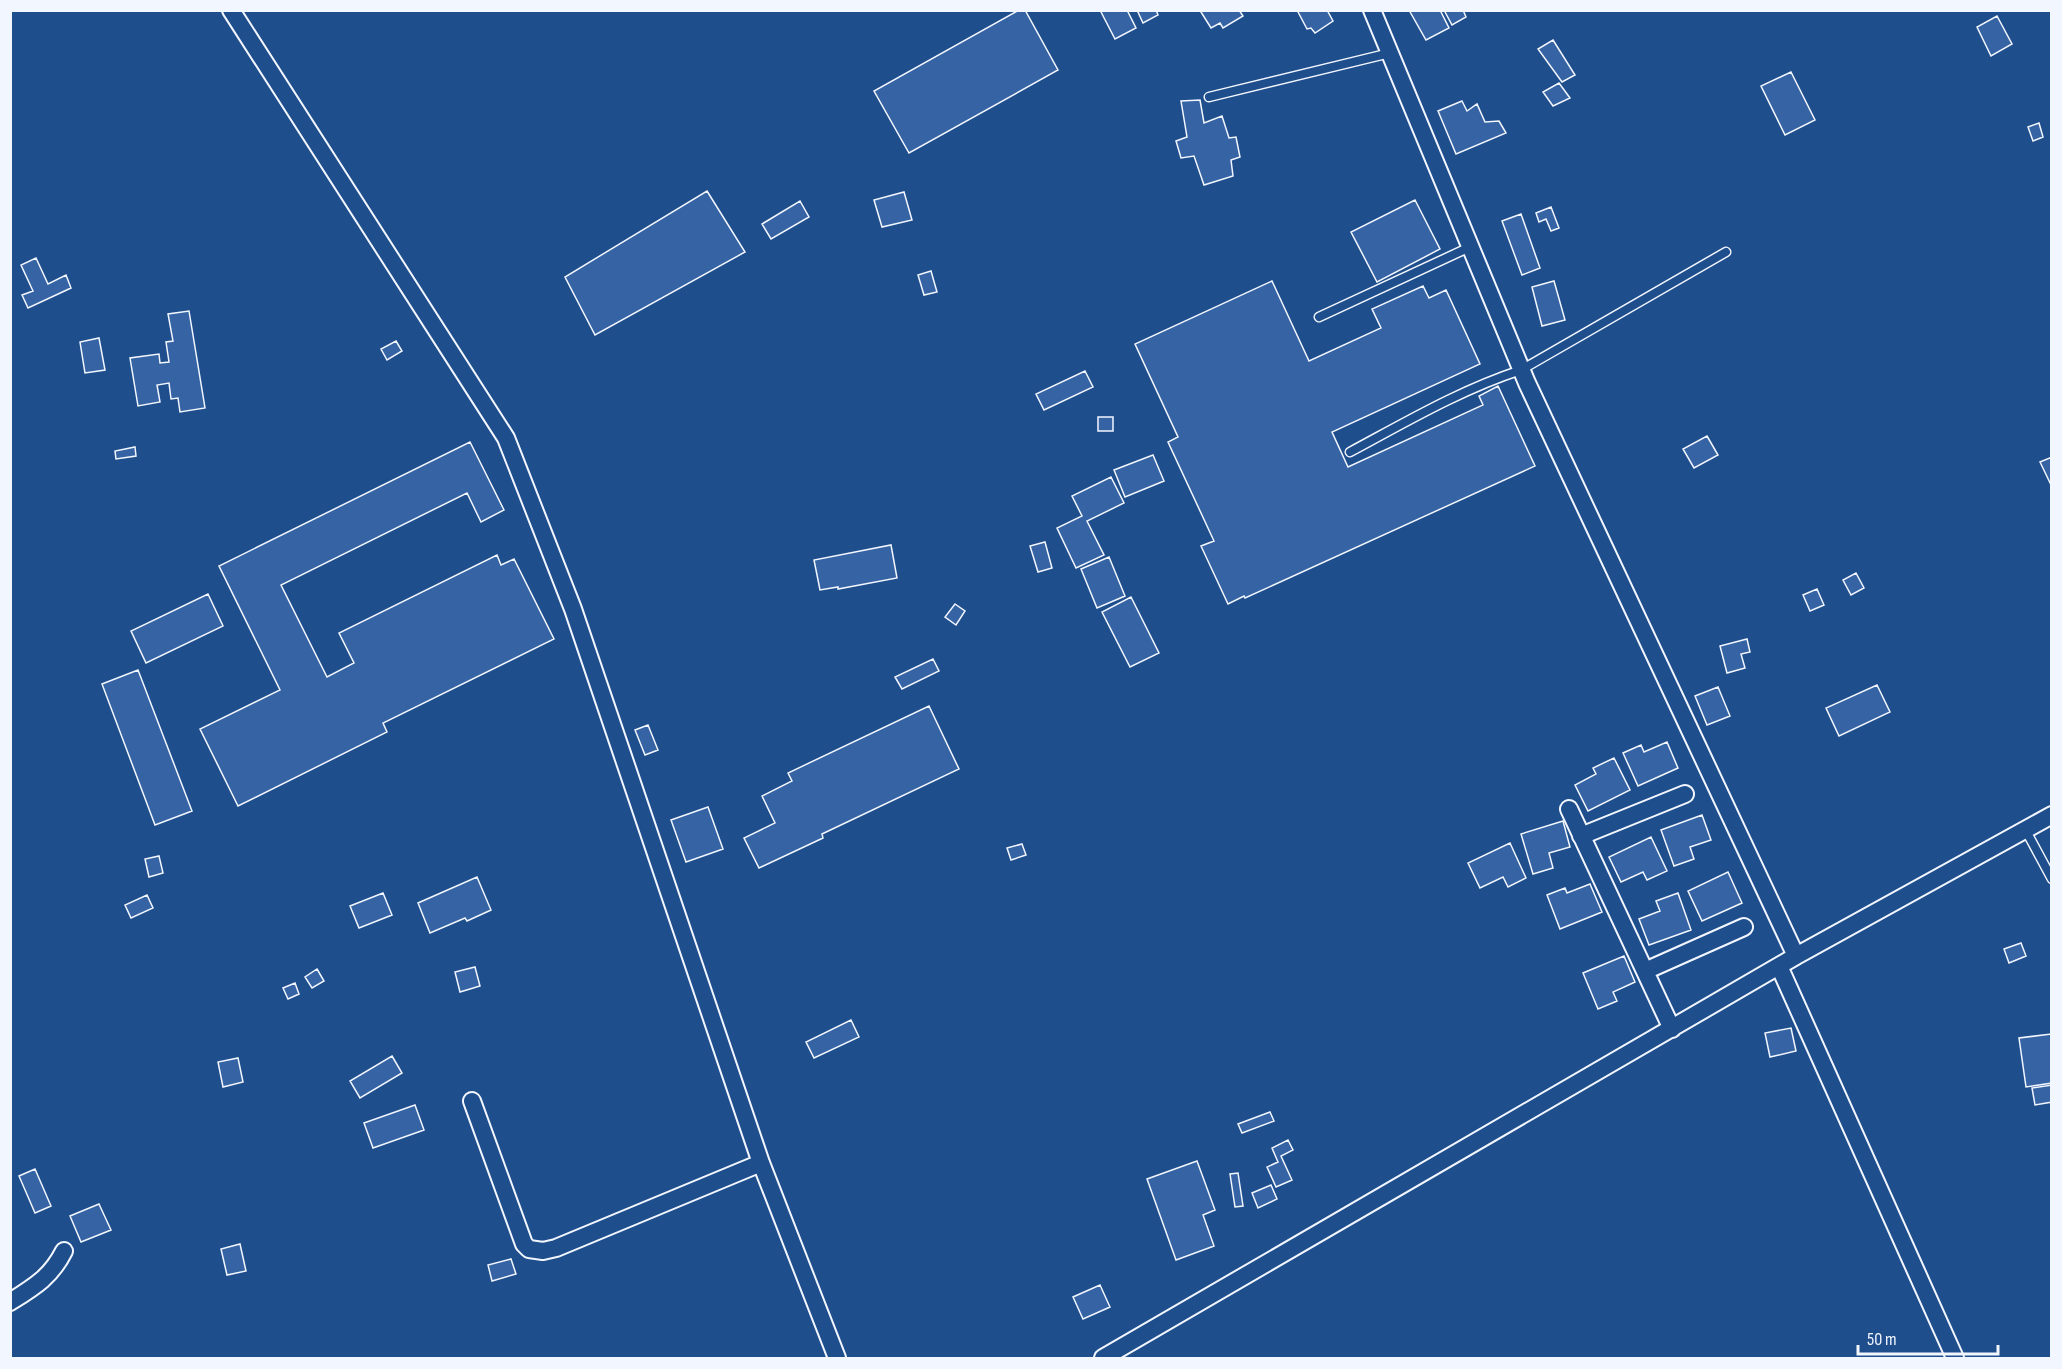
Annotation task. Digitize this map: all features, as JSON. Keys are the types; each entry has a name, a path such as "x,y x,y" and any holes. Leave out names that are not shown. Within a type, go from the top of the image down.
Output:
{"street":[{"path":"231,10 506,438 573,609 761,1163 837,1359"},
{"path":"1372,10 1521,370 1796,956"},
{"path":"1581,836 1684,794"},
{"path":"1569,809 1672,1029"},
{"path":"1103,1359 1796,956 2052,815"},
{"path":"1645,971 1744,927"},
{"path":"1779,966 1955,1359"},
{"path":"472,1101 524,1244 529,1250 543,1251 556,1248 761,1163"},
{"path":"10,1302 42,1282 58,1263 64,1251"}],"lane":[{"path":"1209,97 1390,53"},
{"path":"1319,317 1470,247"},
{"path":"1350,452 1442,402 1484,382 1521,370 1726,252"},
{"path":"2025,829 2052,879"}],"building":[{"path":"1019,10 1025,10 1058,70 909,153 874,91"},
{"path":"1100,10 1127,10 1136,28 1115,39"},
{"path":"1137,10 1156,10 1158,15 1143,23"},
{"path":"1203,10 1239,10 1243,16 1223,28 1220,23 1211,28 1201,12"},
{"path":"1297,10 1327,10 1333,21 1315,33 1311,28 1307,29"},
{"path":"1409,10 1440,10 1449,28 1426,40"},
{"path":"1444,10 1463,10 1466,17 1452,25"},
{"path":"1997,16 2012,44 1991,56 1977,27"},
{"path":"1553,40 1575,75 1562,82 1538,49"},
{"path":"1791,72 1815,120 1785,135 1761,86"},
{"path":"1559,83 1570,98 1553,106 1543,92"},
{"path":"1200,100 1204,123 1222,116 1229,138 1236,137 1240,157 1231,160 1233,176 1204,185 1194,156 1181,158 1176,141 1187,137 1181,101"},
{"path":"1462,101 1467,111 1477,104 1485,122 1499,121 1506,133 1456,154 1438,111"},
{"path":"2039,123 2043,137 2033,141 2028,127"},
{"path":"707,191 745,252 595,335 565,277"},
{"path":"904,192 912,220 882,227 874,200"},
{"path":"1415,200 1440,249 1377,282 1351,232"},
{"path":"800,201 809,217 771,239 762,224"},
{"path":"1551,207 1559,228 1551,231 1546,219 1539,222 1536,213"},
{"path":"1521,214 1540,268 1522,275 1502,221"},
{"path":"36,258 48,284 66,275 71,288 28,308 22,295 33,291 21,265"},
{"path":"931,271 937,292 924,295 918,275"},
{"path":"1272,281 1309,361 1381,328 1372,309 1423,286 1429,298 1446,290 1480,364 1332,432 1348,467 1483,405 1479,396 1498,386 1535,466 1228,604 1201,546 1214,541 1168,442 1178,437 1135,344"},
{"path":"1554,281 1565,320 1542,326 1532,287"},
{"path":"189,311 205,408 180,412 178,398 171,399 169,383 157,385 160,402 138,406 130,358 159,354 160,363 169,362 166,342 173,341 168,314"},
{"path":"99,338 105,370 85,373 80,342"},
{"path":"396,341 402,351 387,360 381,349"},
{"path":"1085,371 1093,387 1044,410 1036,394"},
{"path":"1098,417 1113,417 1113,431 1098,431"},
{"path":"1707,436 1718,455 1694,468 1683,449"},
{"path":"470,442 504,510 481,522 467,493 281,585 327,677 354,663 339,633 497,555 501,565 514,559 554,639 383,723 387,732 238,806 200,729 280,690 219,566"},
{"path":"135,447 136,456 116,459 115,451"},
{"path":"1153,455 1164,481 1125,497 1114,470"},
{"path":"2052,457 2052,487 2040,462"},
{"path":"1111,477 1124,503 1087,521 1104,555 1076,568 1057,528 1082,516 1072,496"},
{"path":"1045,542 1052,568 1038,572 1030,546"},
{"path":"891,545 897,578 820,590 814,560"},
{"path":"1109,557 1125,596 1097,608 1081,569"},
{"path":"1856,573 1864,588 1851,595 1843,580"},
{"path":"1817,589 1824,605 1810,611 1803,595"},
{"path":"208,594 223,626 146,663 131,631"},
{"path":"1131,597 1159,653 1130,667 1102,612"},
{"path":"955,604 965,611 956,625 945,617"},
{"path":"1747,639 1750,652 1741,654 1745,668 1727,673 1720,646"},
{"path":"933,659 939,671 902,689 895,677"},
{"path":"138,670 192,811 155,825 102,684"},
{"path":"1877,685 1890,712 1839,736 1826,708"},
{"path":"1718,687 1730,716 1707,725 1695,696"},
{"path":"929,706 959,769 822,834 823,838 759,868 744,838 775,823 762,796 792,781 788,773"},
{"path":"648,725 658,750 645,755 635,730"},
{"path":"1667,742 1678,768 1638,786 1623,753 1641,745 1644,752"},
{"path":"1614,758 1630,790 1588,811 1575,785 1596,774 1593,768"},
{"path":"708,807 723,849 686,862 671,820"},
{"path":"1702,815 1711,840 1690,847 1694,859 1674,866 1661,830"},
{"path":"1563,821 1570,847 1549,853 1553,868 1533,874 1521,834"},
{"path":"1651,837 1667,871 1647,880 1643,872 1621,882 1609,857"},
{"path":"1510,843 1526,878 1508,887 1503,877 1480,888 1468,863"},
{"path":"1022,844 1026,855 1011,860 1007,848"},
{"path":"159,856 163,873 149,877 145,859"},
{"path":"1728,872 1742,903 1702,921 1688,891"},
{"path":"477,877 491,910 467,921 465,918 430,933 418,903"},
{"path":"1590,884 1602,912 1560,929 1547,895 1565,888 1567,893"},
{"path":"383,893 392,915 359,928 350,906"},
{"path":"1678,893 1691,930 1649,945 1639,919 1660,911 1656,901"},
{"path":"147,895 153,908 131,918 125,905"},
{"path":"2021,943 2026,956 2009,963 2004,949"},
{"path":"1624,956 1635,982 1613,992 1617,1001 1598,1009 1583,973"},
{"path":"475,967 480,986 460,992 455,972"},
{"path":"317,969 324,981 312,988 305,977"},
{"path":"295,983 299,994 288,999 283,988"},
{"path":"851,1020 859,1037 814,1058 806,1042"},
{"path":"1791,1028 1796,1051 1770,1057 1765,1033"},
{"path":"2051,1034 2052,1083 2026,1087 2019,1038"},
{"path":"392,1056 402,1073 360,1098 350,1081"},
{"path":"238,1058 243,1082 223,1087 218,1062"},
{"path":"2052,1085 2052,1102 2035,1105 2032,1088"},
{"path":"415,1105 424,1130 373,1148 364,1123"},
{"path":"1270,1112 1274,1121 1242,1133 1238,1124"},
{"path":"1288,1140 1293,1150 1281,1156 1292,1180 1276,1187 1267,1167 1278,1162 1272,1148"},
{"path":"1197,1161 1215,1210 1203,1215 1214,1246 1176,1260 1147,1179"},
{"path":"35,1169 51,1206 35,1213 19,1176"},
{"path":"1238,1173 1243,1206 1235,1207 1230,1174"},
{"path":"1271,1185 1277,1199 1258,1208 1252,1193"},
{"path":"99,1204 111,1230 81,1242 70,1216"},
{"path":"240,1244 246,1271 227,1275 221,1249"},
{"path":"511,1259 516,1274 492,1281 488,1265"},
{"path":"1100,1285 1110,1307 1083,1319 1073,1297"}]}
